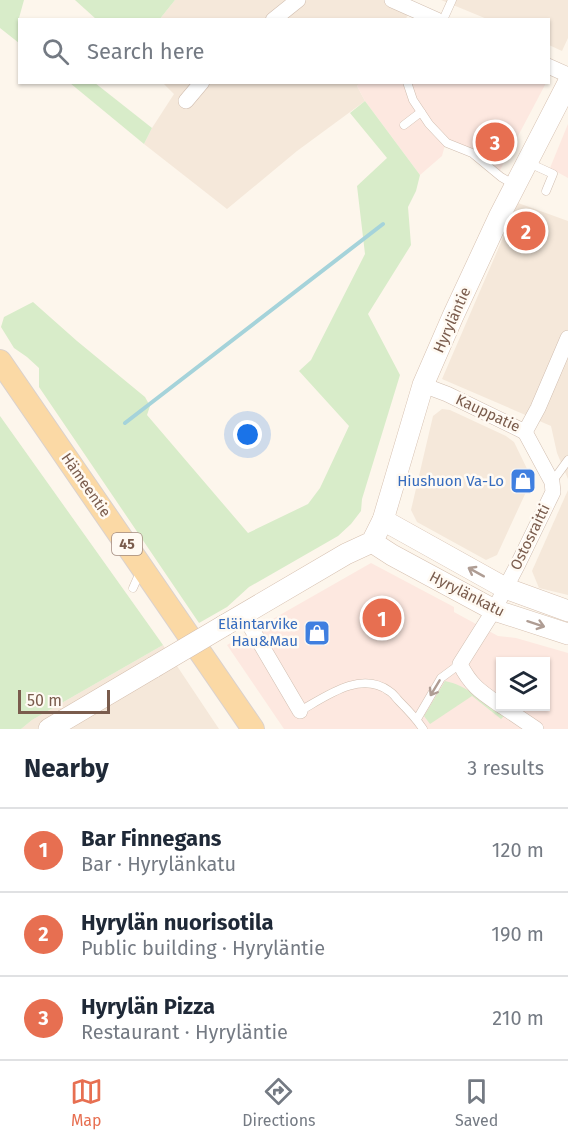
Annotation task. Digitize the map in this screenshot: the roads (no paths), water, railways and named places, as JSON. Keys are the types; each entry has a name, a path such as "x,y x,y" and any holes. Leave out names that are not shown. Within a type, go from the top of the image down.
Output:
{"main road":[{"name":"Hämeentie","path":"0,361 253,729"}],"street":[{"path":"276,18 298,0"},
{"path":"392,0 434,18"},
{"path":"550,66 568,75"},
{"name":"Hyryläntie","path":"372,542 383,520 423,385 515,186 568,83"},
{"path":"186,101 200,84"},
{"name":"Kauppatie","path":"423,385 447,394 525,432 538,408 568,338"},
{"path":"525,432 552,482"},
{"name":"Ostosraitti","path":"460,664 494,610 518,564 553,492 552,482"},
{"name":"Hyrylänkatu","path":"383,520 505,588 568,611"},
{"path":"61,724 234,619 346,554 372,542"},
{"name":"Hyrylänkatu","path":"372,542 494,610 568,634"},
{"path":"234,619 300,711"},
{"path":"460,664 477,689 496,702"},
{"path":"509,711 536,729"}],"lane":[{"path":"444,18 452,0"},
{"path":"408,84 413,100 429,124 447,143 472,153 515,186"},
{"path":"404,125 421,112"},
{"path":"527,162 554,174 546,191"},
{"path":"552,482 568,460"},
{"path":"133,588 142,566"},
{"path":"417,719 441,678 460,664"},
{"path":"300,711 338,689 361,683 374,683 389,691 417,719 423,729"}],"waterway":[{"path":"125,423 383,224"}],"place":[{"name":"Hyrylän Pizza","path":"495,142"},
{"name":"Hyrylän nuorisotila","path":"526,231"},
{"name":"Hiushuon Va-Lo","path":"523,481"},
{"name":"Bar Finnegans","path":"382,618"},
{"name":"Eläintarvike Hau&Mau","path":"317,633"}]}
